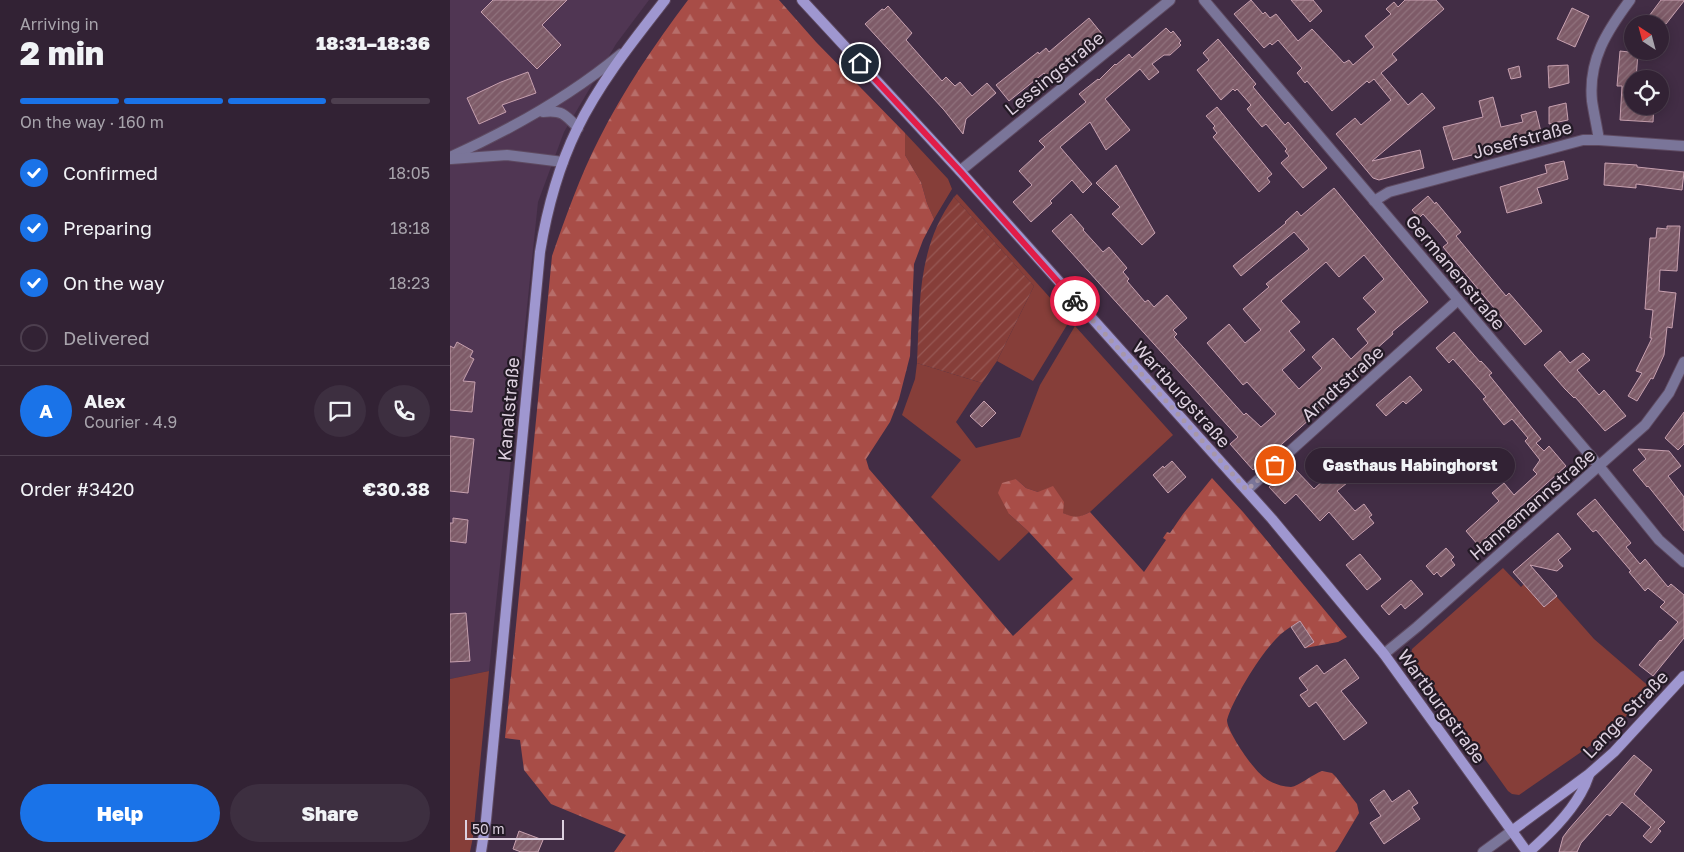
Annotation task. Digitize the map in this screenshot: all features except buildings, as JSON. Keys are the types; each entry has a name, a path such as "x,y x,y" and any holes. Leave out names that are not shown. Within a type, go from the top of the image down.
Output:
{"main road":[{"name":"Kanalstraße","path":"481,852 486,820 540,252 549,203 563,162 578,128 599,91 626,51 665,0"},
{"name":"Wartburgstraße","path":"802,0 960,171 1247,490 1384,654 1528,852"},
{"name":"Lange Straße","path":"1513,830 1590,774 1628,739 1684,676"},
{"name":"Lange Straße","path":"1528,852 1548,835 1561,819 1581,793 1590,774"}],"street":[{"name":"Lessingstraße","path":"960,171 1170,0"},
{"name":"Germanenstraße","path":"1204,0 1599,466 1659,540 1684,562"},
{"path":"1599,140 1592,100 1592,80 1597,55 1605,36 1630,0"},
{"path":"450,158 540,112 595,76 626,51"},
{"path":"540,112 555,111 566,115 578,128"},
{"name":"Josefstraße","path":"1374,201 1389,192 1583,140 1684,146"},
{"path":"450,158 507,155 563,162"},
{"name":"Arndtstraße","path":"1247,490 1458,300"},
{"name":"Hannemannstraße","path":"1384,654 1631,439 1652,417 1669,393 1684,362"},
{"path":"1483,852 1513,830"}],"shaded area":[{"path":"450,0 649,0 616,44 564,132 538,202 489,671 450,679"},
{"path":"905,133 948,179 952,189 934,219 921,182 905,155"},
{"path":"957,194 1070,320 1033,381 997,361 1034,286 954,197"},
{"path":"954,197 1034,286 997,361 982,383 917,363 920,298 927,256 942,216"},
{"path":"1075,326 1173,435 1090,512 1082,516 1073,518 1063,513 1038,492 1026,488 1016,479 1009,514 1029,532 999,561 931,497 961,460 902,415 915,379 917,363 982,383 956,422 976,448 1020,437 1040,385"},
{"path":"1503,568 1521,587 1524,584 1544,607 1556,596 1594,639 1652,689 1613,730 1519,795 1508,791 1411,656 1412,649"},
{"path":"489,671 470,852 450,852 450,679"}],"green space":[{"path":"688,0 779,0 816,42 905,133 905,155 921,182 934,219 923,240 914,264 910,356 899,399 890,422 866,459 869,469 1013,636 1073,579 1029,532 1009,514 998,493 1002,483 1016,479 1026,488 1038,492 1053,486 1064,502 1063,513 1076,517 1090,512 1144,572 1166,540 1163,538 1167,532 1170,533 1212,478 1243,512 1347,637 1338,642 1305,648 1314,642 1300,621 1290,627 1275,640 1254,667 1227,720 1231,733 1242,751 1254,768 1270,782 1291,787 1322,771 1332,773 1336,777 1357,804 1359,813 1335,852 614,852 626,835 551,804 524,770 520,740 505,738 552,256 579,182 609,120 640,67"}],"way so far":[{"path":"1075,301 1247,490 1275,465"}],"place":[{"name":"Gasthaus Habinghorst","path":"1275,465"}],"route":[{"path":"860,63 960,171 1075,301"}]}
